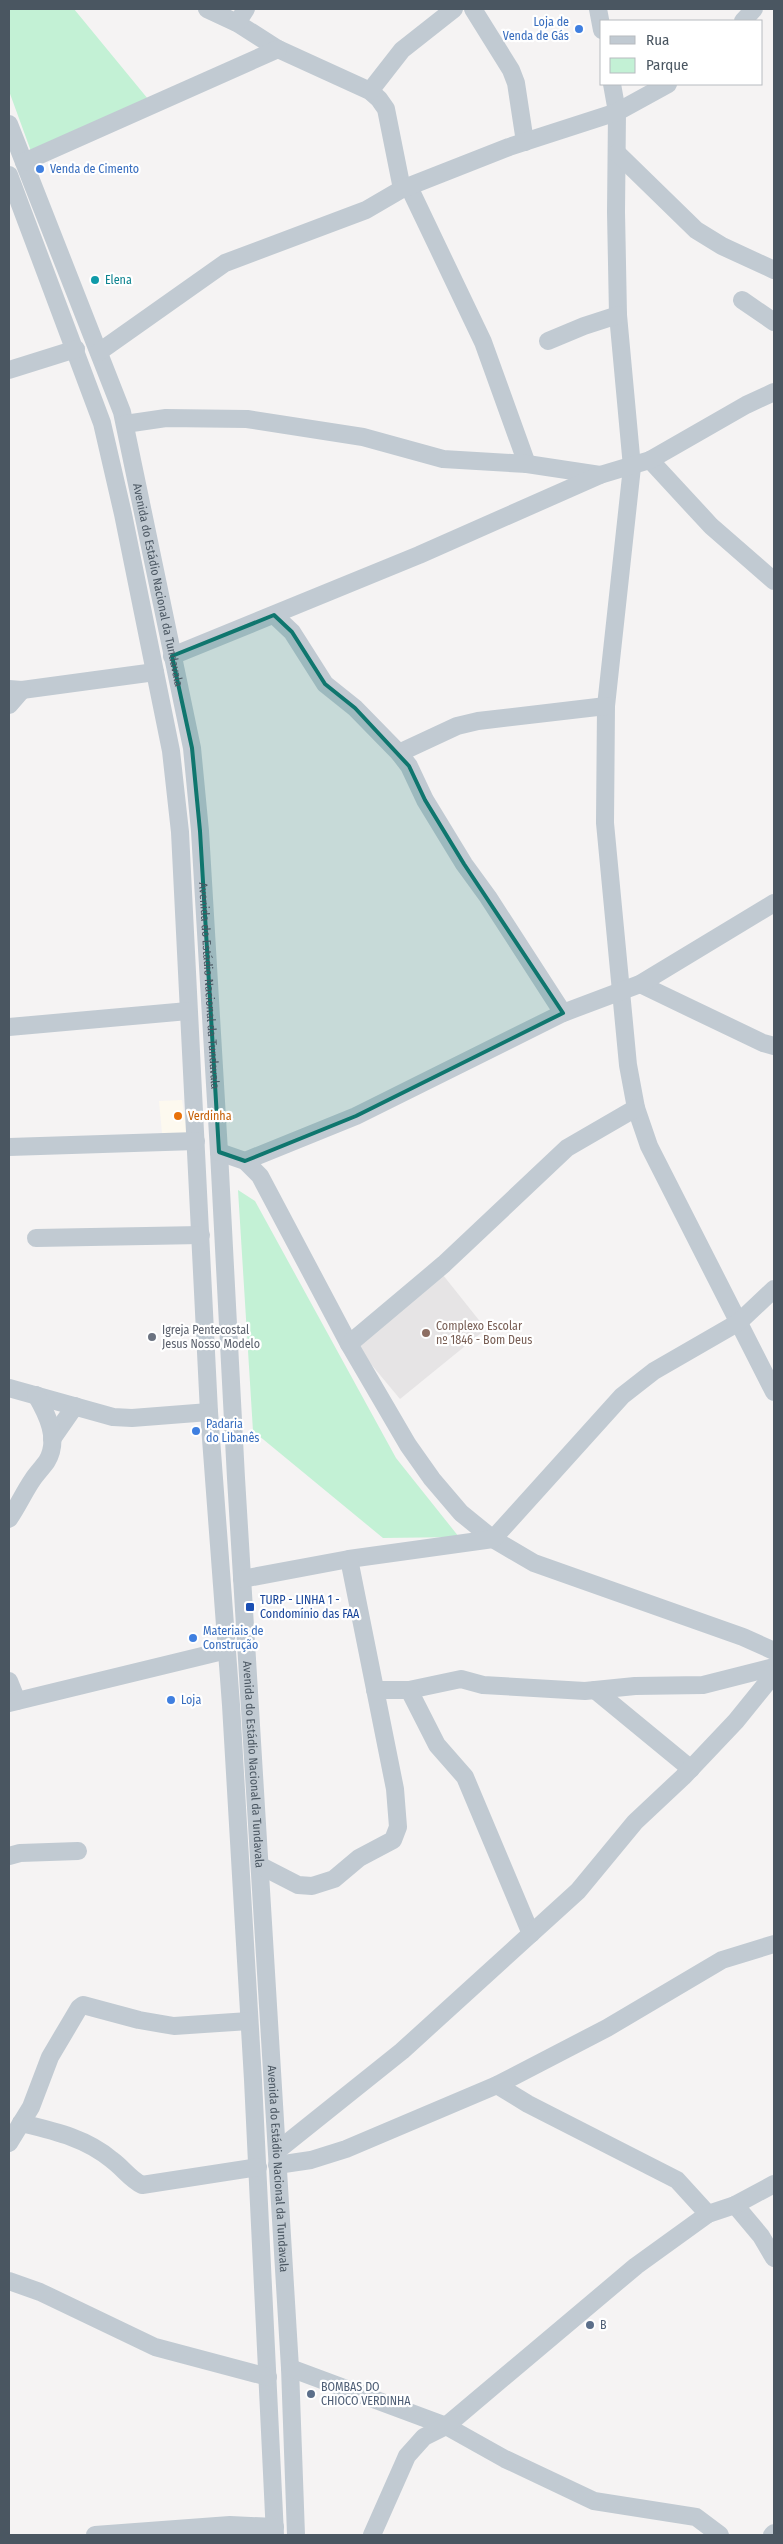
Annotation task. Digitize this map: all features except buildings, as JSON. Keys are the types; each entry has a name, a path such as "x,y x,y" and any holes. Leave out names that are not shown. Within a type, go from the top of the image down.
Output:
{"street":[{"path":"207,9 241,16 278,49 370,91 379,99 386,110 406,188 483,342 527,464"},
{"path":"370,91 402,50 454,9"},
{"path":"473,9 512,70 516,82 525,142"},
{"path":"744,20 754,9"},
{"path":"24,162 278,49"},
{"path":"612,85 617,112 618,315 632,467 606,706 605,823 628,1065 636,1108 649,1146 774,1392"},
{"path":"100,352 225,263 366,210 406,188 525,142 617,112 666,85"},
{"name":"Avenida do Estádio Nacional da Tundavala","path":"9,124 100,352 125,424 192,748 199,822 219,1152 242,1579 290,2368 296,2535"},
{"path":"616,153 696,230 722,246 774,270"},
{"name":"Avenida do Estádio Nacional da Tundavala","path":"9,175 76,349 102,423 123,514 171,751 180,832 209,1412 227,1650 258,2167 275,2531"},
{"path":"742,300 774,322"},
{"path":"548,341 584,326 618,315"},
{"path":"9,370 76,349"},
{"path":"172,656 418,555 600,475 632,467 650,460 746,405 774,392"},
{"path":"125,424 166,418 247,419 364,437 443,459 527,464 600,475"},
{"path":"650,460 711,526 774,580"},
{"path":"274,615 292,632 325,684 355,708 399,753 409,766 425,800 464,864 488,897 563,1013"},
{"path":"9,705 16,689 155,672"},
{"path":"399,753 457,726 478,721 606,706"},
{"path":"244,1161 356,1116 563,1013 640,984 774,903"},
{"path":"640,984 763,1043 774,1046"},
{"path":"9,1027 188,1011"},
{"path":"349,1344 444,1264 568,1148 636,1108"},
{"path":"9,1147 196,1141"},
{"path":"219,1152 244,1161 260,1176 349,1344 408,1445 432,1479 461,1513 493,1539 534,1563 743,1637 774,1651"},
{"path":"36,1238 201,1235"},
{"path":"242,1579 349,1559 493,1539 622,1396 654,1371 739,1322 774,1289"},
{"path":"9,1388 113,1417 132,1418 209,1412"},
{"path":"36,1395 47,1414 52,1439"},
{"path":"9,1519 32,1479 47,1460 52,1439 75,1406"},
{"path":"260,1866 298,1885 312,1886 334,1880 358,1858 393,1840 398,1827 395,1789 349,1559"},
{"path":"9,1681 13,1702 94,1680 227,1650"},
{"path":"375,1690 409,1690 461,1679 483,1685 596,1690 644,1685 703,1686 774,1667"},
{"path":"277,2158 402,2051 578,1891 634,1822 691,1769 736,1721 774,1674"},
{"path":"409,1690 437,1745 465,1777 531,1934"},
{"path":"596,1690 691,1769"},
{"path":"9,1856 20,1853 78,1851"},
{"path":"277,2158 311,2160 346,2149 497,2085 607,2028 722,1960 774,1944"},
{"path":"9,2143 31,2107 50,2058 79,2008 83,2005 174,2026 249,2021"},
{"path":"497,2085 528,2104 677,2180 708,2214"},
{"path":"21,2124 62,2132 89,2144 112,2159 135,2182 142,2185 258,2167"},
{"path":"372,2535 407,2456 424,2437 446,2426 636,2266 708,2214 735,2205 774,2185"},
{"path":"735,2205 761,2236 774,2258"},
{"path":"9,2281 40,2292 155,2347 268,2377"},
{"path":"290,2368 446,2426 506,2459 594,2501 696,2517 720,2535"},
{"path":"95,2535 230,2525 275,2531"}],"highlighted area":[{"path":"274,615 292,632 325,684 355,708 409,766 425,800 464,864 563,1013 356,1116 245,1161 219,1152 200,831 192,748 172,656"}],"shaded area":[{"name":"Verdinha","path":"182,1100 187,1133 162,1133 159,1101"},
{"name":"Complexo Escolar nº 1846 - Bom Deus","path":"443,1275 486,1329 400,1399 356,1346"}],"green space":[{"path":"9,9 74,9 148,99 32,154 9,91"},
{"path":"238,1190 255,1201 396,1458 459,1537 383,1538 253,1431"}],"place":[{"name":"Loja de Venda de Gás","path":"579,29"},
{"name":"Venda de Cimento","path":"40,169"},
{"name":"Elena","path":"95,280"},
{"name":"Verdinha","path":"178,1116"},
{"name":"Complexo Escolar nº 1846 - Bom Deus","path":"426,1333"},
{"name":"Igreja Pentecostal Jesus Nosso Modelo","path":"152,1337"},
{"name":"Padaria do Libanês","path":"196,1431"},
{"name":"TURP - LINHA 1 - Condomínio das FAA","path":"250,1607"},
{"name":"Materiais de Construção","path":"193,1638"},
{"name":"Loja","path":"171,1700"},
{"name":"B","path":"590,2325"},
{"name":"BOMBAS DO CHIOCO VERDINHA","path":"311,2394"}]}
